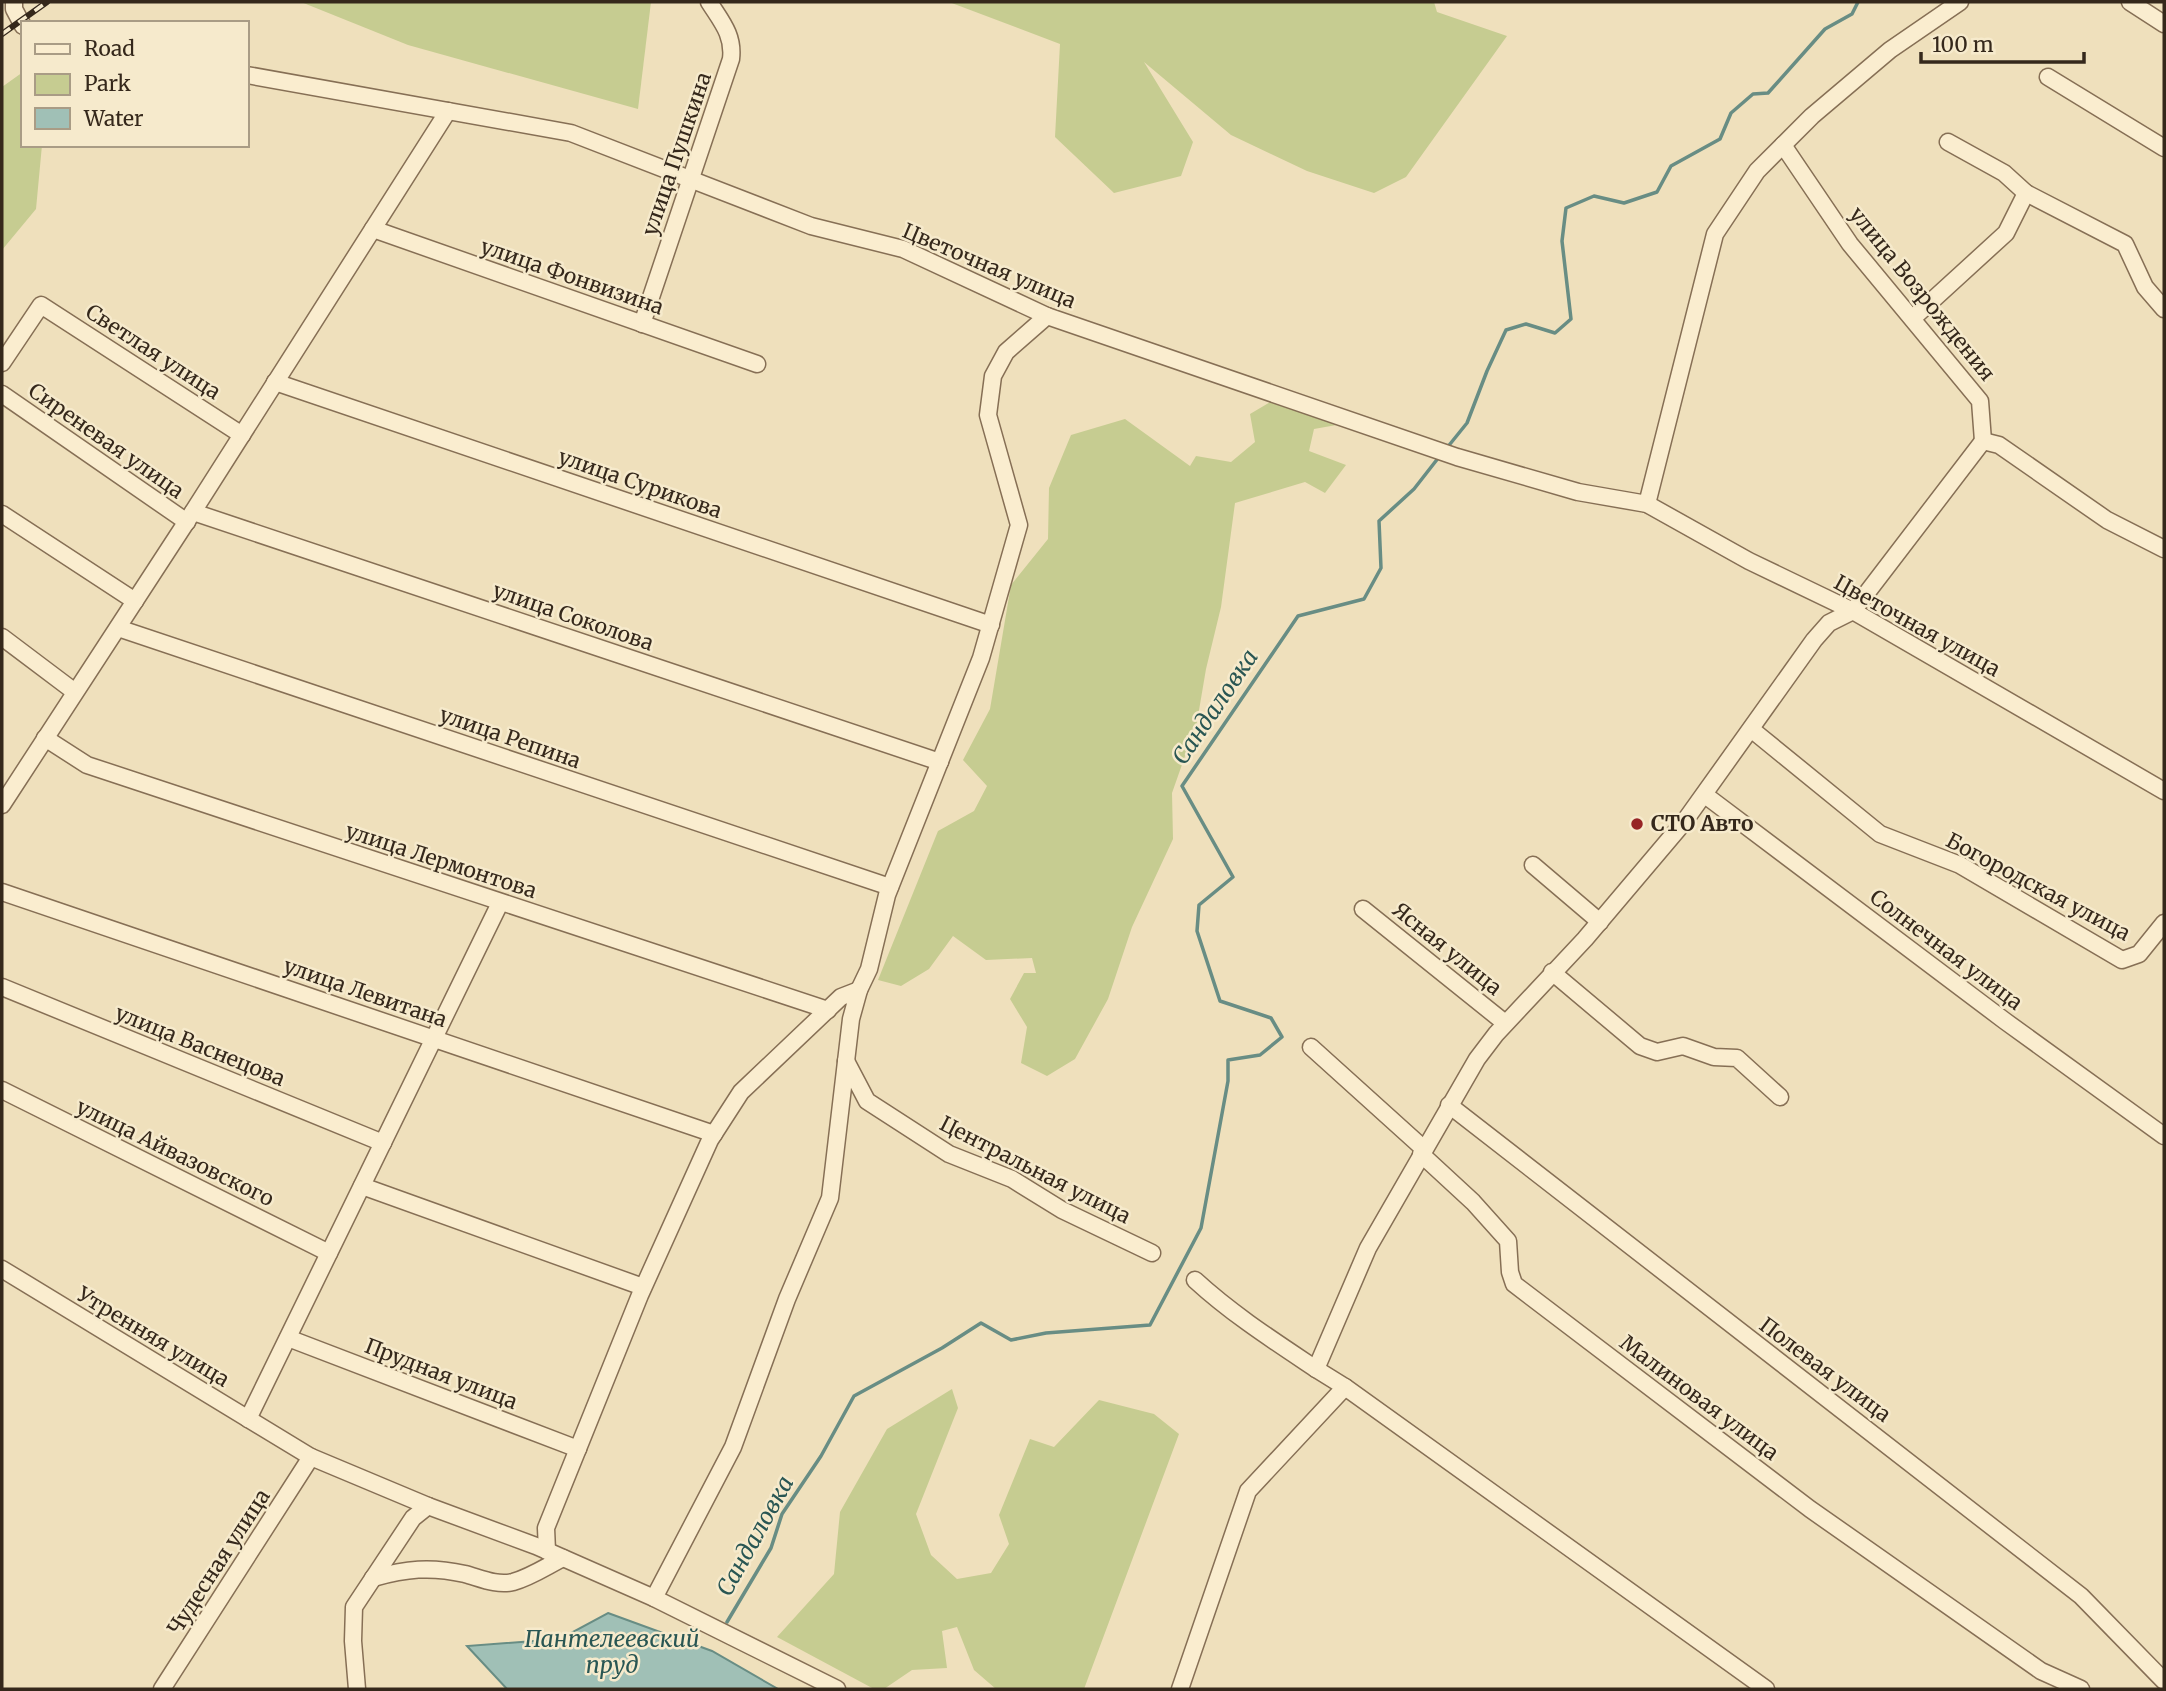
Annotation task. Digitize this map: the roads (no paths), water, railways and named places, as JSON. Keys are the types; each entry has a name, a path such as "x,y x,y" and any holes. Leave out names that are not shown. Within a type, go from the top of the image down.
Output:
{"street":[{"path":"14,2 21,22"},
{"name":"улица Пушкина","path":"642,324 731,58 733,44 728,31 709,2"},
{"path":"1647,504 1715,234 1757,171 1812,116 1890,50 1959,2"},
{"path":"2130,2 2164,24"},
{"name":"Цветочная улица","path":"248,75 571,133 811,226 903,249 1048,316 1457,457 1578,492 1647,504 1749,561 1853,611 2164,790"},
{"path":"2048,77 2164,148"},
{"path":"2,805 190,517 447,111"},
{"path":"1948,142 2004,173 2026,193 2125,244 2145,287 2164,309"},
{"name":"улица Возрождения","path":"1783,145 1850,244 1980,401 1983,441"},
{"path":"1913,318 2006,233 2026,193"},
{"name":"улица Фонвизина","path":"373,229 757,364"},
{"name":"Светлая улица","path":"2,363 41,305 242,435"},
{"path":"654,1598 733,1447 787,1299 830,1198 851,1019 859,990 869,969 890,887 981,658 1019,526 988,415 993,376 1006,352 1048,316"},
{"name":"улица Сурикова","path":"275,382 991,625"},
{"name":"Сиреневая улица","path":"2,394 190,517"},
{"path":"1316,1369 1368,1248 1477,1059 1505,1023 1600,922 1705,795 1814,640 1829,623 1853,611 1983,441 1999,445 2107,520 2164,549"},
{"path":"2,514 135,601"},
{"name":"улица Соколова","path":"190,517 940,762"},
{"name":"улица Репина","path":"118,628 890,887"},
{"path":"2,637 75,692"},
{"name":"Богородская улица","path":"1751,729 1880,834 1961,865 2122,960 2139,954 2164,923"},
{"name":"улица Лермонтова","path":"45,738 87,765 828,1010"},
{"name":"Солнечная улица","path":"1705,795 2005,1021 2164,1136"},
{"path":"1533,865 1600,922"},
{"name":"улица Левитана","path":"2,892 713,1134"},
{"path":"248,1419 500,903"},
{"name":"Ясная улица","path":"1363,909 1505,1023"},
{"path":"1552,972 1640,1046 1657,1052 1683,1046 1714,1058 1737,1058 1780,1097"},
{"name":"улица Васнецова","path":"2,987 383,1143"},
{"path":"547,1551 546,1528 643,1287 713,1134 741,1092 841,997 859,990"},
{"name":"Малиновая улица","path":"1311,1047 1423,1151 1507,1241 1514,1284 1810,1509 2041,1671 2081,1689"},
{"name":"Центральная улица","path":"846,1061 867,1101 949,1154 1012,1179 1062,1210 1152,1253"},
{"name":"улица Айвазовского","path":"2,1090 330,1253"},
{"name":"Полевая улица","path":"1449,1105 2081,1596 2164,1681"},
{"path":"362,1186 643,1287"},
{"name":"Утренняя улица","path":"2,1269 311,1457 428,1506 547,1551 654,1598 837,1689"},
{"path":"1195,1280 1265,1336 1345,1387 1766,1689"},
{"name":"Прудная улица","path":"288,1338 578,1449"},
{"path":"1180,1689 1248,1491 1345,1387"},
{"name":"Чудесная улица","path":"162,1689 311,1457"},
{"path":"358,1689 353,1641 354,1607 414,1518 428,1506"},
{"path":"373,1578 400,1570 421,1569 465,1574 505,1583 522,1578 563,1558"}],"water":[{"name":"Пантелеевский пруд","path":"608,1613 712,1651 778,1689 507,1689 467,1646 560,1639"}],"waterway":[{"name":"Сандаловка","path":"1446,449 1467,423 1506,330 1526,324 1555,333 1571,319 1562,241 1566,208 1594,196 1624,203 1657,192 1671,166 1720,139 1731,113 1753,94 1768,93 1825,29 1852,14 1858,2"},
{"name":"Сандаловка","path":"727,1622 771,1548 782,1514 821,1456 854,1396 942,1348 981,1323 1011,1340 1046,1333 1150,1325 1201,1228 1228,1081 1228,1060 1260,1055 1282,1037 1271,1018 1220,1001 1197,931 1199,905 1233,877 1182,786 1298,616 1364,599 1381,568 1379,521 1414,489 1439,457"}],"railway":[{"path":"2,34 47,2"}],"place":[{"name":"СТО Авто","path":"1637,824"}]}
